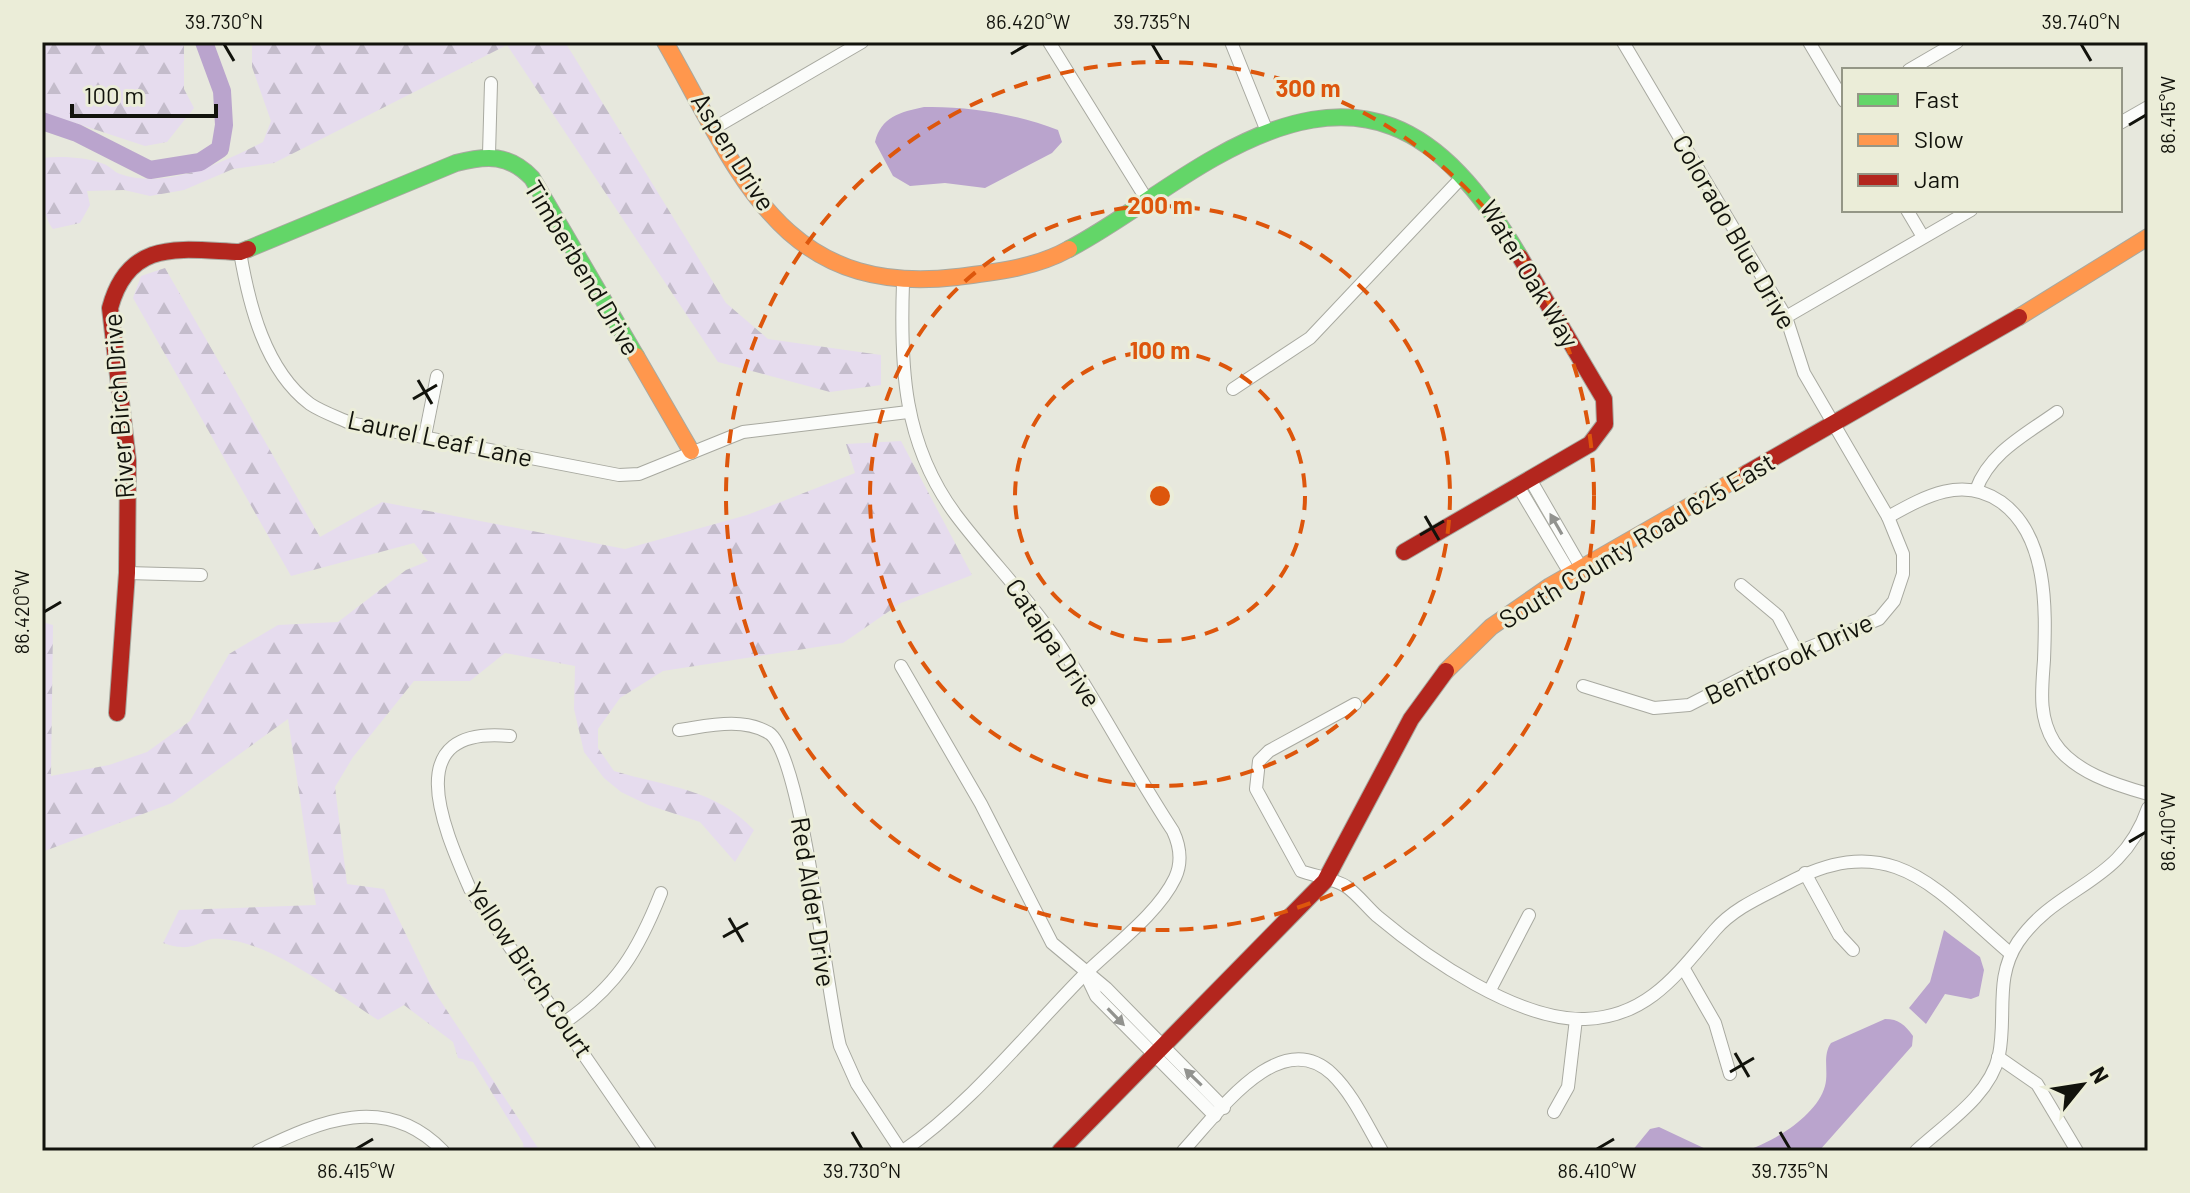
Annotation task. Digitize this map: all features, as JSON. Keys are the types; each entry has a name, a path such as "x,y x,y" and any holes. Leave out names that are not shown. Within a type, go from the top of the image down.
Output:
{"street":[{"name":"Aspen Drive","path":"665,42 756,196 795,238 838,265 903,283"},
{"path":"716,127 862,42"},
{"path":"1049,42 1147,200"},
{"path":"1231,42 1266,129"},
{"name":"Colorado Blue Drive","path":"1623,42 1786,317 1804,373 1834,425"},
{"path":"1809,42 1842,98"},
{"path":"1912,68 1957,42"},
{"path":"240,252 456,163 489,154 491,83"},
{"path":"2122,122 2148,107"},
{"name":"Water Oak Way","path":"903,283 1039,263 1078,245 1266,129 1322,118 1371,120 1428,143 1485,199 1604,399 1605,424 1595,440 1524,482"},
{"name":"Timberbend Drive","path":"489,154 508,158 532,178 691,451"},
{"path":"1233,389 1310,338 1463,176"},
{"path":"1908,212 1923,237"},
{"path":"1786,317 1967,212"},
{"name":"South County Road 625 East","path":"1060,1151 1325,881 1411,719 1441,676 1510,612 2125,255 2148,237"},
{"name":"South County Road 625 East","path":"2125,255 2148,246"},
{"name":"River Birch Drive","path":"117,713 127,573 128,461 110,308 115,289 132,266 157,251 240,252"},
{"name":"Laurel Leaf Lane","path":"240,252 247,296 257,325 294,389 313,406 350,423 619,475 639,474 743,432 908,412"},
{"name":"Catalpa Drive","path":"902,1151 949,1114 1168,890 1179,864 1177,839 1059,645 1025,596 955,514 927,463 908,412 901,345 903,283"},
{"path":"425,436 437,376"},
{"path":"1976,490 1985,469 1999,453 2057,412"},
{"name":"Bentbrook Drive","path":"1583,686 1654,708 1677,708 1700,701 1797,652 1868,625 1882,616 1894,601 1904,564 1888,517 1834,425"},
{"path":"1404,552 1524,482 1576,572"},
{"path":"1888,517 1934,493 1976,490 2014,513 2033,542 2044,614 2041,699 2044,721 2053,741 2076,767 2148,794"},
{"path":"127,573 201,575"},
{"path":"1741,585 1778,616 1797,652"},
{"path":"901,666 981,804 1052,943 1085,974 1096,996 1220,1112"},
{"path":"1355,704 1269,751 1257,769 1256,789 1262,803 1301,871 1325,881 1344,884 1411,942 1490,990 1536,1013 1576,1019 1616,1015 1634,1008 1663,989 1684,969 1728,917 1805,873 1855,860 1904,869 1926,881 2011,954"},
{"name":"Red Alder Drive","path":"679,730 746,724 770,734 782,749 796,797 840,1046 857,1084 902,1151"},
{"name":"Yellow Birch Court","path":"510,736 474,736 451,749 436,777 436,794 454,851 470,889 565,1022 650,1151"},
{"path":"1916,1151 1980,1091 1998,1057 2003,1019 2001,987 2011,954 2024,934 2045,913 2117,861 2134,840 2148,808"},
{"path":"1805,873 1839,935 1853,950"},
{"path":"565,1022 597,1000 615,979 641,943 661,893"},
{"path":"1490,990 1529,915"},
{"path":"1684,969 1715,1023 1730,1074"},
{"path":"1554,1112 1568,1087 1576,1019"},
{"path":"1998,1057 2037,1084 2077,1151"},
{"path":"1183,1151 1262,1070 1286,1060 1305,1059 1323,1067 1339,1080 1382,1151"},
{"path":"258,1151 319,1122 351,1116 372,1117 404,1125 443,1151"}],"green space":[{"path":"42,42 184,42 184,89 194,108 167,142 145,146 42,112"},
{"path":"252,42 565,42 726,303 768,339 881,355 881,385 830,392 718,362 507,45 274,163 233,169 184,190 150,196 124,190 87,191 90,205 80,223 53,229 44,205 42,158 89,160 106,165 120,174 156,179 212,166 263,142 271,121 252,67"},
{"path":"165,268 320,537 382,502 625,549 747,515 855,473 846,444 901,441 972,575 901,603 843,643 663,671 620,698 598,729 598,748 614,771 706,797 739,816 754,830 735,862 700,822 648,805 621,792 604,778 584,752 574,709 575,666 505,653 470,681 414,681 353,757 335,787 347,884 384,889 432,988 540,1151 524,1151 523,1143 473,1062 458,1058 453,1042 404,1005 378,1020 303,970 261,949 221,939 184,947 163,943 179,910 316,905 288,719 172,803 42,852 42,622 53,625 51,776 109,765 147,752 190,721 229,654 278,625 338,622 406,570 428,561 414,543 291,576 133,298 141,276"}],"shaded area":[{"path":"924,107 1009,115 1058,130 1062,142 1052,153 985,188 945,183 910,186 893,176 875,142 887,121"},
{"path":"1944,930 1980,957 1984,970 1979,996 1971,999 1945,994 1926,1024 1909,1008 1930,982"},
{"path":"1885,1019 1898,1021 1904,1026 1913,1036 1912,1046 1819,1151 1745,1151 1780,1135 1813,1108 1825,1086 1827,1053 1831,1043"},
{"path":"1659,1127 1710,1151 1632,1151 1650,1129"}],"waterway":[{"path":"42,121 77,133 150,170 200,162 220,149 224,125 222,91 204,42"}],"traffic: fast":[{"path":"1069,249 1214,158 1266,133 1312,120 1354,118 1392,126 1427,145 1459,174 1490,211 1520,257"},
{"path":"248,249 456,163 497,158 515,164 532,178 636,356"}],"traffic: slow":[{"path":"665,42 743,179 772,216 806,246 847,267 897,278 957,277 1001,271 1029,265 1069,249"},
{"path":"2019,317 2148,237"},
{"path":"636,356 691,451"},
{"path":"1446,671 1491,627 1550,586 1747,473"}],"traffic: jam":[{"path":"117,713 127,573 128,461 110,308 119,285 130,269 144,259 178,250 240,252 248,249"},
{"path":"1404,552 1590,444 1605,424 1604,399 1520,257"},
{"path":"1747,473 2019,317"},
{"path":"1060,1151 1325,881 1411,719 1446,671"}]}
